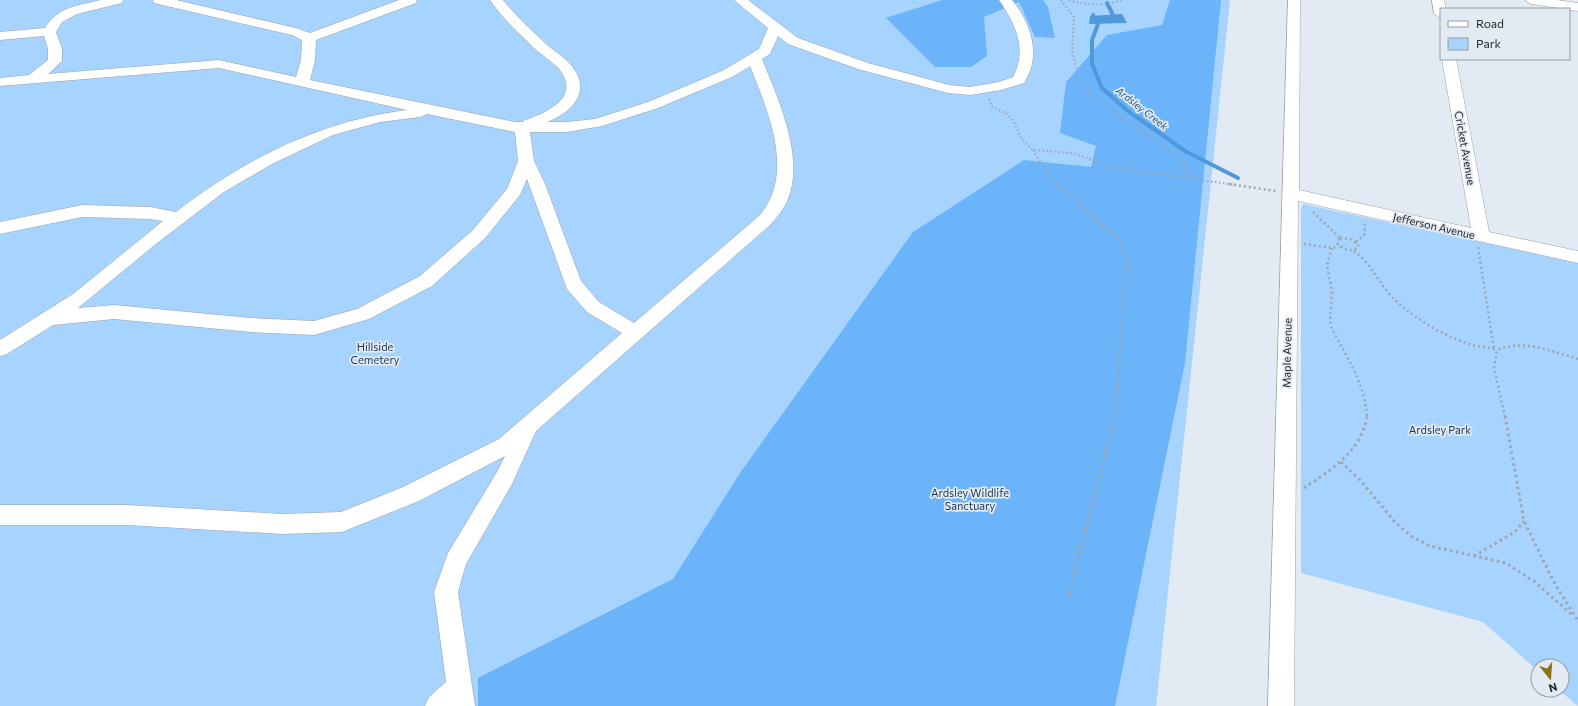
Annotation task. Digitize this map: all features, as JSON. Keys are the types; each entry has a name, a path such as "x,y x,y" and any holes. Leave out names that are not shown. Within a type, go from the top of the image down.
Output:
{"street":[{"path":"49,32 57,19 72,11 117,0"},
{"path":"160,0 296,32 309,38 412,0"},
{"path":"496,0 549,54 568,71 573,84 572,95 565,107 544,119 518,127"},
{"path":"740,0 792,41 864,66 948,89 970,91 1002,86 1019,80 1026,66 1026,44 1021,22 1005,0"},
{"name":"Maple Avenue","path":"1281,706 1294,0"},
{"path":"1531,0 1578,7"},
{"path":"0,82 219,64 302,83 518,127 567,127 597,123 661,102 727,74 765,50 775,28"},
{"path":"0,36 49,32"},
{"path":"33,79 55,61 55,49 49,32"},
{"path":"302,83 308,60 309,38"},
{"path":"0,515 126,515 282,524 342,522 411,494 506,445 765,220 778,204 783,188 784,164 781,139 776,112 754,57"},
{"name":"Cricket Avenue","path":"1449,60 1480,239"},
{"path":"0,349 79,299 218,188 266,160 328,132 379,118 437,111"},
{"path":"518,127 526,161 537,184 573,284 593,307 635,332"},
{"path":"49,318 114,312 251,325 314,328 363,314 426,281 479,234 514,191 526,161"},
{"name":"Jefferson Avenue","path":"1290,194 1480,239 1578,257"},
{"path":"0,228 82,211 150,213 179,218"},
{"path":"438,706 461,697 446,592 456,560 505,478 529,424"}],"path":[{"path":"1061,0 1074,18 1072,50 1080,82 1092,96 1183,160 1190,178"},
{"path":"1069,0 1091,3 1106,3 1122,0"},
{"path":"986,88 992,107 1006,113 1014,122 1021,138 1033,150 1058,188 1121,241 1126,262 1116,411 1069,594"},
{"path":"1033,150 1073,153 1113,168 1190,178 1290,194"},
{"path":"1311,211 1340,238 1350,238 1356,242 1358,246 1354,251"},
{"path":"1356,242 1364,237 1366,230 1365,223"},
{"path":"1340,238 1337,241 1339,246 1344,250 1354,251 1369,264 1380,282 1395,300 1431,325 1459,340 1496,350 1507,345 1523,344 1578,359"},
{"path":"1480,239 1477,248 1496,350 1494,368 1509,436 1524,521 1555,584 1578,621"},
{"path":"1301,244 1332,248 1339,246"},
{"path":"1302,489 1341,462 1355,446 1365,427 1366,401 1360,385 1332,329 1330,321 1332,305 1327,265 1332,248"},
{"path":"1341,462 1360,480 1395,522 1411,536 1436,548 1506,563 1520,571 1574,616"},
{"path":"1474,556 1515,532 1524,521"}],"green space":[{"name":"Hillside Cemetery","path":"0,0 1230,0 1156,706 0,706"},
{"path":"942,0 1043,0 1048,7 1055,38 1035,37 1019,2 984,17 987,56 971,67 935,67 886,18"},
{"name":"Ardsley Wildlife Sanctuary","path":"1170,0 1221,0 1185,363 1115,706 478,706 478,678 673,579 742,470 913,232 1024,160 1091,167 1096,146 1060,133 1066,82 1107,35 1162,25"},
{"name":"Ardsley Park","path":"1303,204 1578,263 1578,706 1568,698 1570,698 1570,658 1530,658 1530,664 1483,622 1301,573 1301,209"}],"shaded area":[{"path":"1122,14 1127,23 1089,24 1090,16"}],"waterway":[{"path":"1107,3 1113,15"},
{"name":"Ardsley Creek","path":"1093,15 1098,24 1092,40 1092,64 1102,88 1128,111 1185,151 1238,178"}]}
